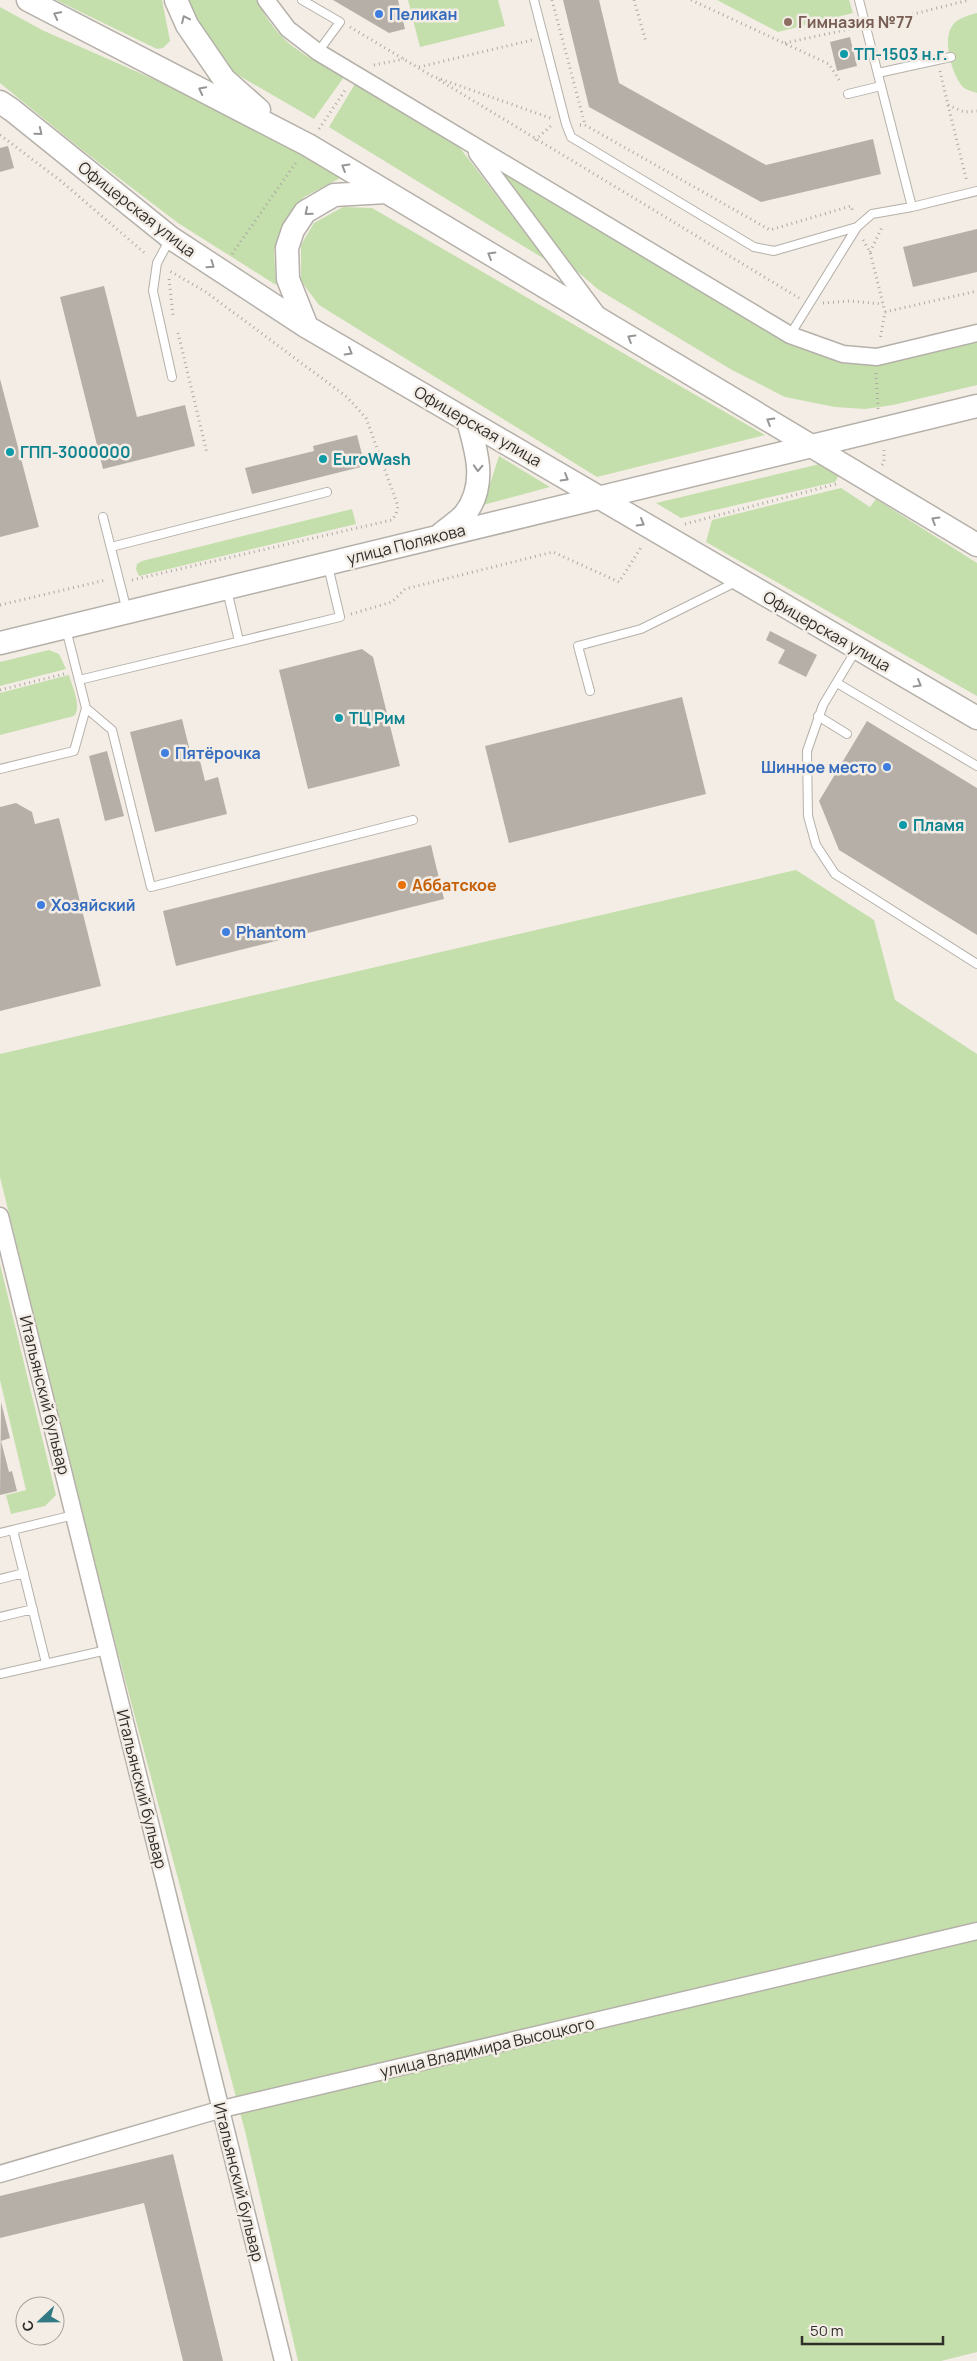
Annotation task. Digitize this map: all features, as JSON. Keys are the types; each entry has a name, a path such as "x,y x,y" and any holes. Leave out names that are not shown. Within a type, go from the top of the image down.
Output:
{"main road":[{"path":"28,0 286,133 977,545"},
{"path":"176,0 187,25 224,79 286,133"},
{"name":"Офицерская улица","path":"0,102 171,238 307,327 977,718"},
{"path":"307,327 288,279 288,248 293,230 306,212 334,195 386,192"},
{"name":"улица Полякова","path":"0,643 977,406"},
{"path":"438,536 464,515 477,493 479,459 468,421"}],"street":[{"path":"266,0 288,28 318,52 790,335 843,354 876,357 977,333"},
{"path":"472,146 603,322"},
{"name":"Итальянский бульвар","path":"0,1216 222,2109 282,2361"},
{"name":"улица Владимира Высоцкого","path":"0,2174 222,2109 977,1931"}],"lane":[{"path":"302,0 340,22 318,52"},
{"path":"534,0 571,137 754,247 774,251 857,227"},
{"path":"859,0 912,207"},
{"path":"878,73 951,57"},
{"path":"848,94 881,86"},
{"path":"790,335 857,227 872,214 912,207 974,191"},
{"path":"171,238 157,263 153,291 172,377"},
{"path":"111,547 328,492"},
{"path":"103,517 127,612"},
{"path":"79,680 340,617 328,563"},
{"path":"590,691 578,646 641,628 740,580"},
{"path":"226,588 239,641"},
{"path":"0,769 74,751 86,708 66,627"},
{"path":"857,649 818,716 807,751 808,816 816,845 834,874 977,964"},
{"path":"837,683 977,766"},
{"path":"86,708 112,730 151,887 413,820"},
{"path":"818,716 847,734"},
{"path":"0,1533 74,1515"},
{"path":"13,1530 46,1663"},
{"path":"0,1579 24,1574"},
{"path":"0,1617 33,1609"},
{"path":"0,1674 107,1650"}],"path":[{"path":"552,0 585,125"},
{"path":"634,0 646,42"},
{"path":"692,0 829,64 848,94"},
{"path":"784,43 865,26 969,0"},
{"path":"340,22 418,67 535,140 809,305 850,301 883,304"},
{"path":"418,67 560,32"},
{"path":"938,61 948,105 974,191"},
{"path":"432,76 557,121 535,140"},
{"path":"948,105 964,112 977,111"},
{"path":"566,124 585,125 770,230 851,206 857,227 870,252 885,312 977,291"},
{"path":"0,135 61,182 157,263 206,292 347,396 366,418 398,506 392,520 120,583 103,580 0,605"},
{"path":"169,271 174,316"},
{"path":"176,325 207,453"},
{"path":"340,617 392,602 405,589 553,552 619,582"},
{"path":"0,690 77,670"}],"green space":[{"path":"56,0 162,0 170,41 163,48 157,49"},
{"path":"188,0 257,0 265,15 283,38 304,54 344,77 314,119 226,68 207,47"},
{"path":"408,0 498,0 505,26 420,47"},
{"name":"Гимназия №77","path":"717,0 849,0 853,13 778,32"},
{"path":"0,7 42,30 224,110 344,176 304,197 284,221 274,251 276,285 178,223 81,149 0,83"},
{"path":"977,13 977,93 964,88 955,75 948,50 948,41 951,28 956,22"},
{"path":"355,84 460,148 546,260 329,127"},
{"path":"500,170 802,347 847,362 977,338 977,385 893,405 865,409 835,407 785,397 732,370 599,290 572,267"},
{"path":"343,207 372,208 765,435 597,477 319,305 301,281 301,245 314,223"},
{"path":"499,456 550,487 479,506 491,481"},
{"path":"820,464 839,475 835,482 681,518 656,503"},
{"path":"841,488 870,507 876,499 977,563 977,696 706,542 712,520"},
{"path":"352,509 356,524 139,576 136,569 137,564 142,561"},
{"path":"49,650 59,654 66,669 0,686 0,662"},
{"path":"69,675 77,702 74,716 0,735 0,693"},
{"path":"796,870 874,920 895,1000 977,1054 977,2352 941,2361 298,2361 245,2131 109,1619 0,1177 0,1054"},
{"path":"0,1264 56,1495 45,1506 11,1514 6,1495 26,1490 0,1380"}],"building":[{"name":"Пеликан","path":"333,0 398,0 405,29 389,33"},
{"path":"563,0 599,0 619,83 766,165 873,139 881,174 761,202 589,107"},
{"name":"ТП-1503 н.г.","path":"850,37 857,66 837,71 830,42"},
{"path":"8,146 14,168 0,172 0,148"},
{"path":"977,229 977,272 913,287 903,247"},
{"path":"104,286 137,417 185,405 195,446 103,469 60,297"},
{"name":"ГПП-3000000","path":"0,379 39,527 0,537"},
{"name":"EuroWash","path":"357,435 365,466 252,494 245,468 314,451 313,446"},
{"path":"770,631 817,655 806,677 778,663 785,650 766,640"},
{"name":"ТЦ Рим","path":"362,649 373,657 400,766 308,789 279,670"},
{"path":"682,697 706,794 509,843 485,746"},
{"path":"182,719 191,755 198,753 205,781 218,777 227,814 155,832 130,732"},
{"name":"Пламя","path":"867,721 977,788 977,935 839,850 819,801"},
{"path":"107,751 124,816 105,821 89,756"},
{"name":"Хозяйский","path":"16,803 32,812 35,824 59,818 101,986 0,1011 0,807"},
{"path":"431,845 444,899 176,966 163,911"},
{"path":"1,1402 10,1438 1,1441 9,1472 12,1471 17,1491 0,1495"},
{"path":"173,2154 223,2361 183,2361 144,2203 0,2238 0,2196"}],"place":[{"name":"Пеликан","path":"379,14"},
{"name":"Гимназия №77","path":"788,22"},
{"name":"ТП-1503 н.г.","path":"844,54"},
{"name":"ГПП-3000000","path":"10,452"},
{"name":"EuroWash","path":"323,459"},
{"name":"ТЦ Рим","path":"339,718"},
{"name":"Пятёрочка","path":"165,753"},
{"name":"Шинное место","path":"887,767"},
{"name":"Пламя","path":"903,825"},
{"name":"Аббатское","path":"402,885"},
{"name":"Хозяйский","path":"41,905"},
{"name":"Phantom","path":"226,932"}]}
